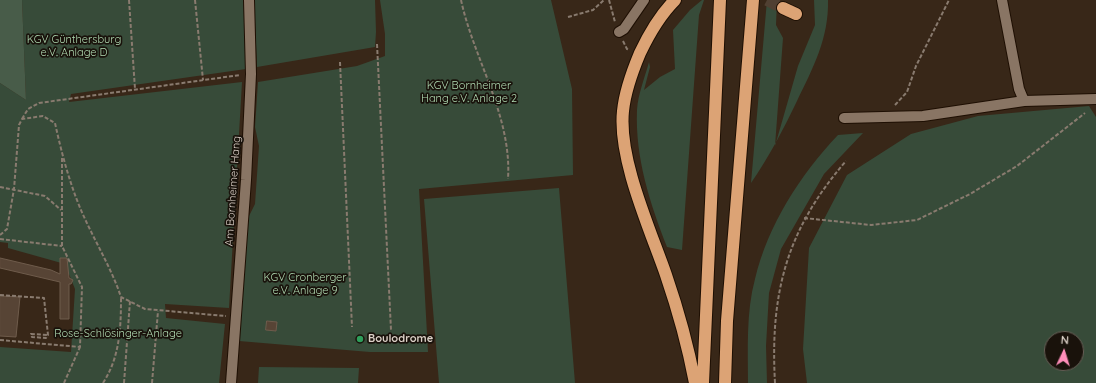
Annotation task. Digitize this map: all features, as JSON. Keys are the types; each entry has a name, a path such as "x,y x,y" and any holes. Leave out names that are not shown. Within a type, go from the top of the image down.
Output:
{"highway":[{"path":"675,0 652,29 634,66 627,88 623,112 624,139 642,210 666,275 680,321 695,383"},
{"path":"703,383 720,0"},
{"path":"725,383 727,321 753,0"},
{"path":"783,8 796,14"}],"street":[{"name":"Am Bornheimer Hang","path":"231,383 246,180 251,74 249,0"},
{"path":"619,32 624,29 644,0"},
{"path":"1002,0 1019,89 1024,101"},
{"path":"844,118 922,116 1024,101 1096,99"}],"path":[{"path":"129,0 135,89"},
{"path":"195,0 203,80"},
{"path":"461,0 469,29 500,113 509,159 508,179"},
{"path":"568,17 593,10 604,0"},
{"path":"884,118 907,92 916,66 949,0"},
{"path":"378,44 391,330"},
{"path":"340,62 352,327"},
{"path":"0,235 7,229 14,189 19,125 28,109 39,102 251,74"},
{"path":"804,218 871,225 917,220 970,194 1017,166 1085,113"},
{"path":"22,119 43,116 55,123 62,154 84,218 116,282 121,297 121,325 114,364 103,383"},
{"path":"62,154 62,246 82,286 80,347 64,383"},
{"path":"775,383 776,319 780,284 785,263 804,218 827,184 846,161"},
{"path":"0,187 45,196 61,210"},
{"path":"0,239 62,246"},
{"path":"0,295 44,298 48,335"},
{"path":"121,297 145,309 235,316"},
{"path":"124,383 130,301"},
{"path":"152,383 158,311"},
{"path":"31,334 48,335 46,338 38,338 32,337 31,334"},
{"path":"38,338 38,343"},
{"path":"0,340 80,347"}],"green space":[{"path":"0,0 22,0 26,100 0,83"},
{"path":"22,0 244,0 246,69 71,94 69,102 242,82 229,308 165,304 166,318 225,324 219,383 0,383 0,347 71,352 75,289 65,264 8,248 8,243 0,242 0,83 26,100"},
{"path":"254,0 375,0 375,47 257,67"},
{"path":"380,0 551,0 572,89 573,175 419,189 428,352 370,352 239,341 248,218 255,204 259,146 255,127 258,82 357,66 385,56 385,34"},
{"path":"704,0 699,15 682,250 667,247 655,214 641,163 638,145 637,110 640,92 649,62 650,67 644,90 660,77 675,69 673,30 690,10"},
{"path":"767,0 777,0 776,25 783,38 775,144 751,183"},
{"path":"814,0 828,0 826,27 819,52 803,89 776,142 798,66 815,25"},
{"path":"1089,106 1096,117 1096,383 807,383 803,349 809,248 847,175 911,134 978,116"},
{"path":"863,133 824,174 781,249 769,293 766,346 767,383 748,383 748,331 750,304 755,279 768,239 798,184 824,150 838,135"},
{"path":"559,188 575,383 439,383 424,199"},
{"path":"259,367 359,368 358,383 258,383"}],"building":[{"path":"0,258 51,270 60,274 60,258 67,258 69,278 73,280 71,284 69,284 69,319 60,319 60,282 0,268"},
{"path":"0,296 20,297 16,337 0,336"},
{"path":"267,321 277,322 276,331 266,330"}],"tunnel":[{"path":"767,0 783,8"}],"place":[{"name":"Boulodrome","path":"360,339"}],"park label":[{"name":"KGV Günthersburg e.V. Anlage D","path":"74,46"},
{"name":"KGV Bornheimer Hang e.V. Anlage 2","path":"469,92"},
{"name":"KGV Cronberger e.V. Anlage 9","path":"305,284"},
{"name":"Rose-Schlösinger-Anlage","path":"118,334"}]}
